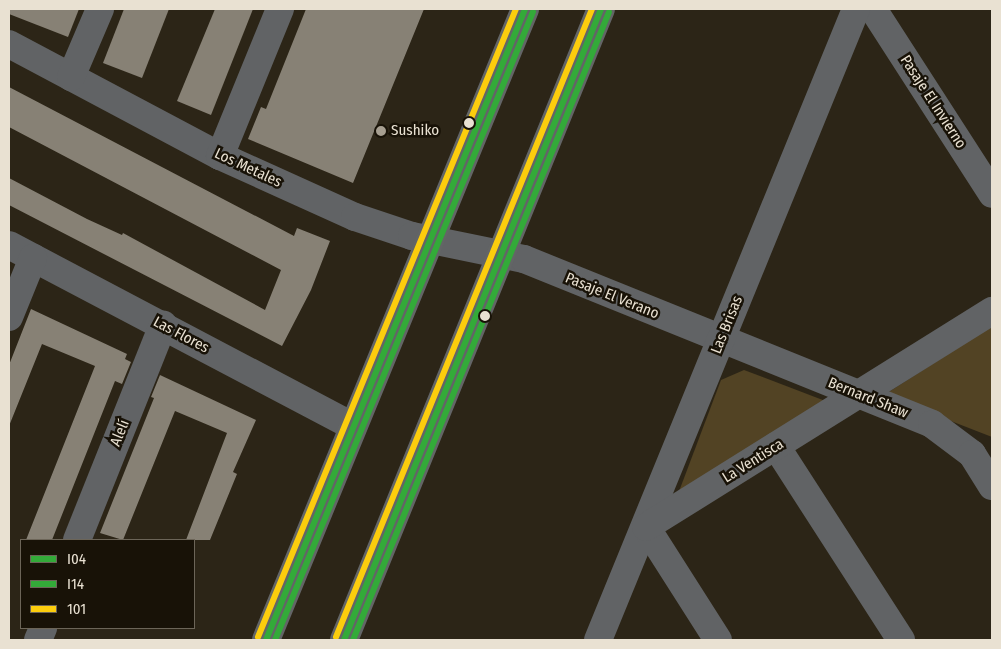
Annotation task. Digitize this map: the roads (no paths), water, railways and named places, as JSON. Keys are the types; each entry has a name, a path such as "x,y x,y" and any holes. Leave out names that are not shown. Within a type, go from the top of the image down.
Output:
{"main road":[{"path":"266,640 525,9"},
{"path":"344,640 601,9"}],"street":[{"path":"71,77 100,9"},
{"path":"220,156 280,9"},
{"name":"Las Brisas","path":"598,640 646,528 856,9"},
{"name":"Pasaje El Invierno","path":"873,9 992,194"},
{"name":"Los Metales","path":"9,44 220,156 355,217 430,240 501,254"},
{"name":"Las Flores","path":"9,245 353,426"},
{"name":"Pasaje El Verano","path":"501,254 524,259 721,340"},
{"path":"9,317 33,258"},
{"name":"La Ventisca","path":"646,528 992,310"},
{"name":"Alelí","path":"77,539 163,325"},
{"name":"Bernard Shaw","path":"721,340 939,428 960,442 988,472"},
{"path":"776,446 901,640"},
{"path":"646,528 718,640"}],"place":[{"name":"Sushiko","path":"381,131"}]}
